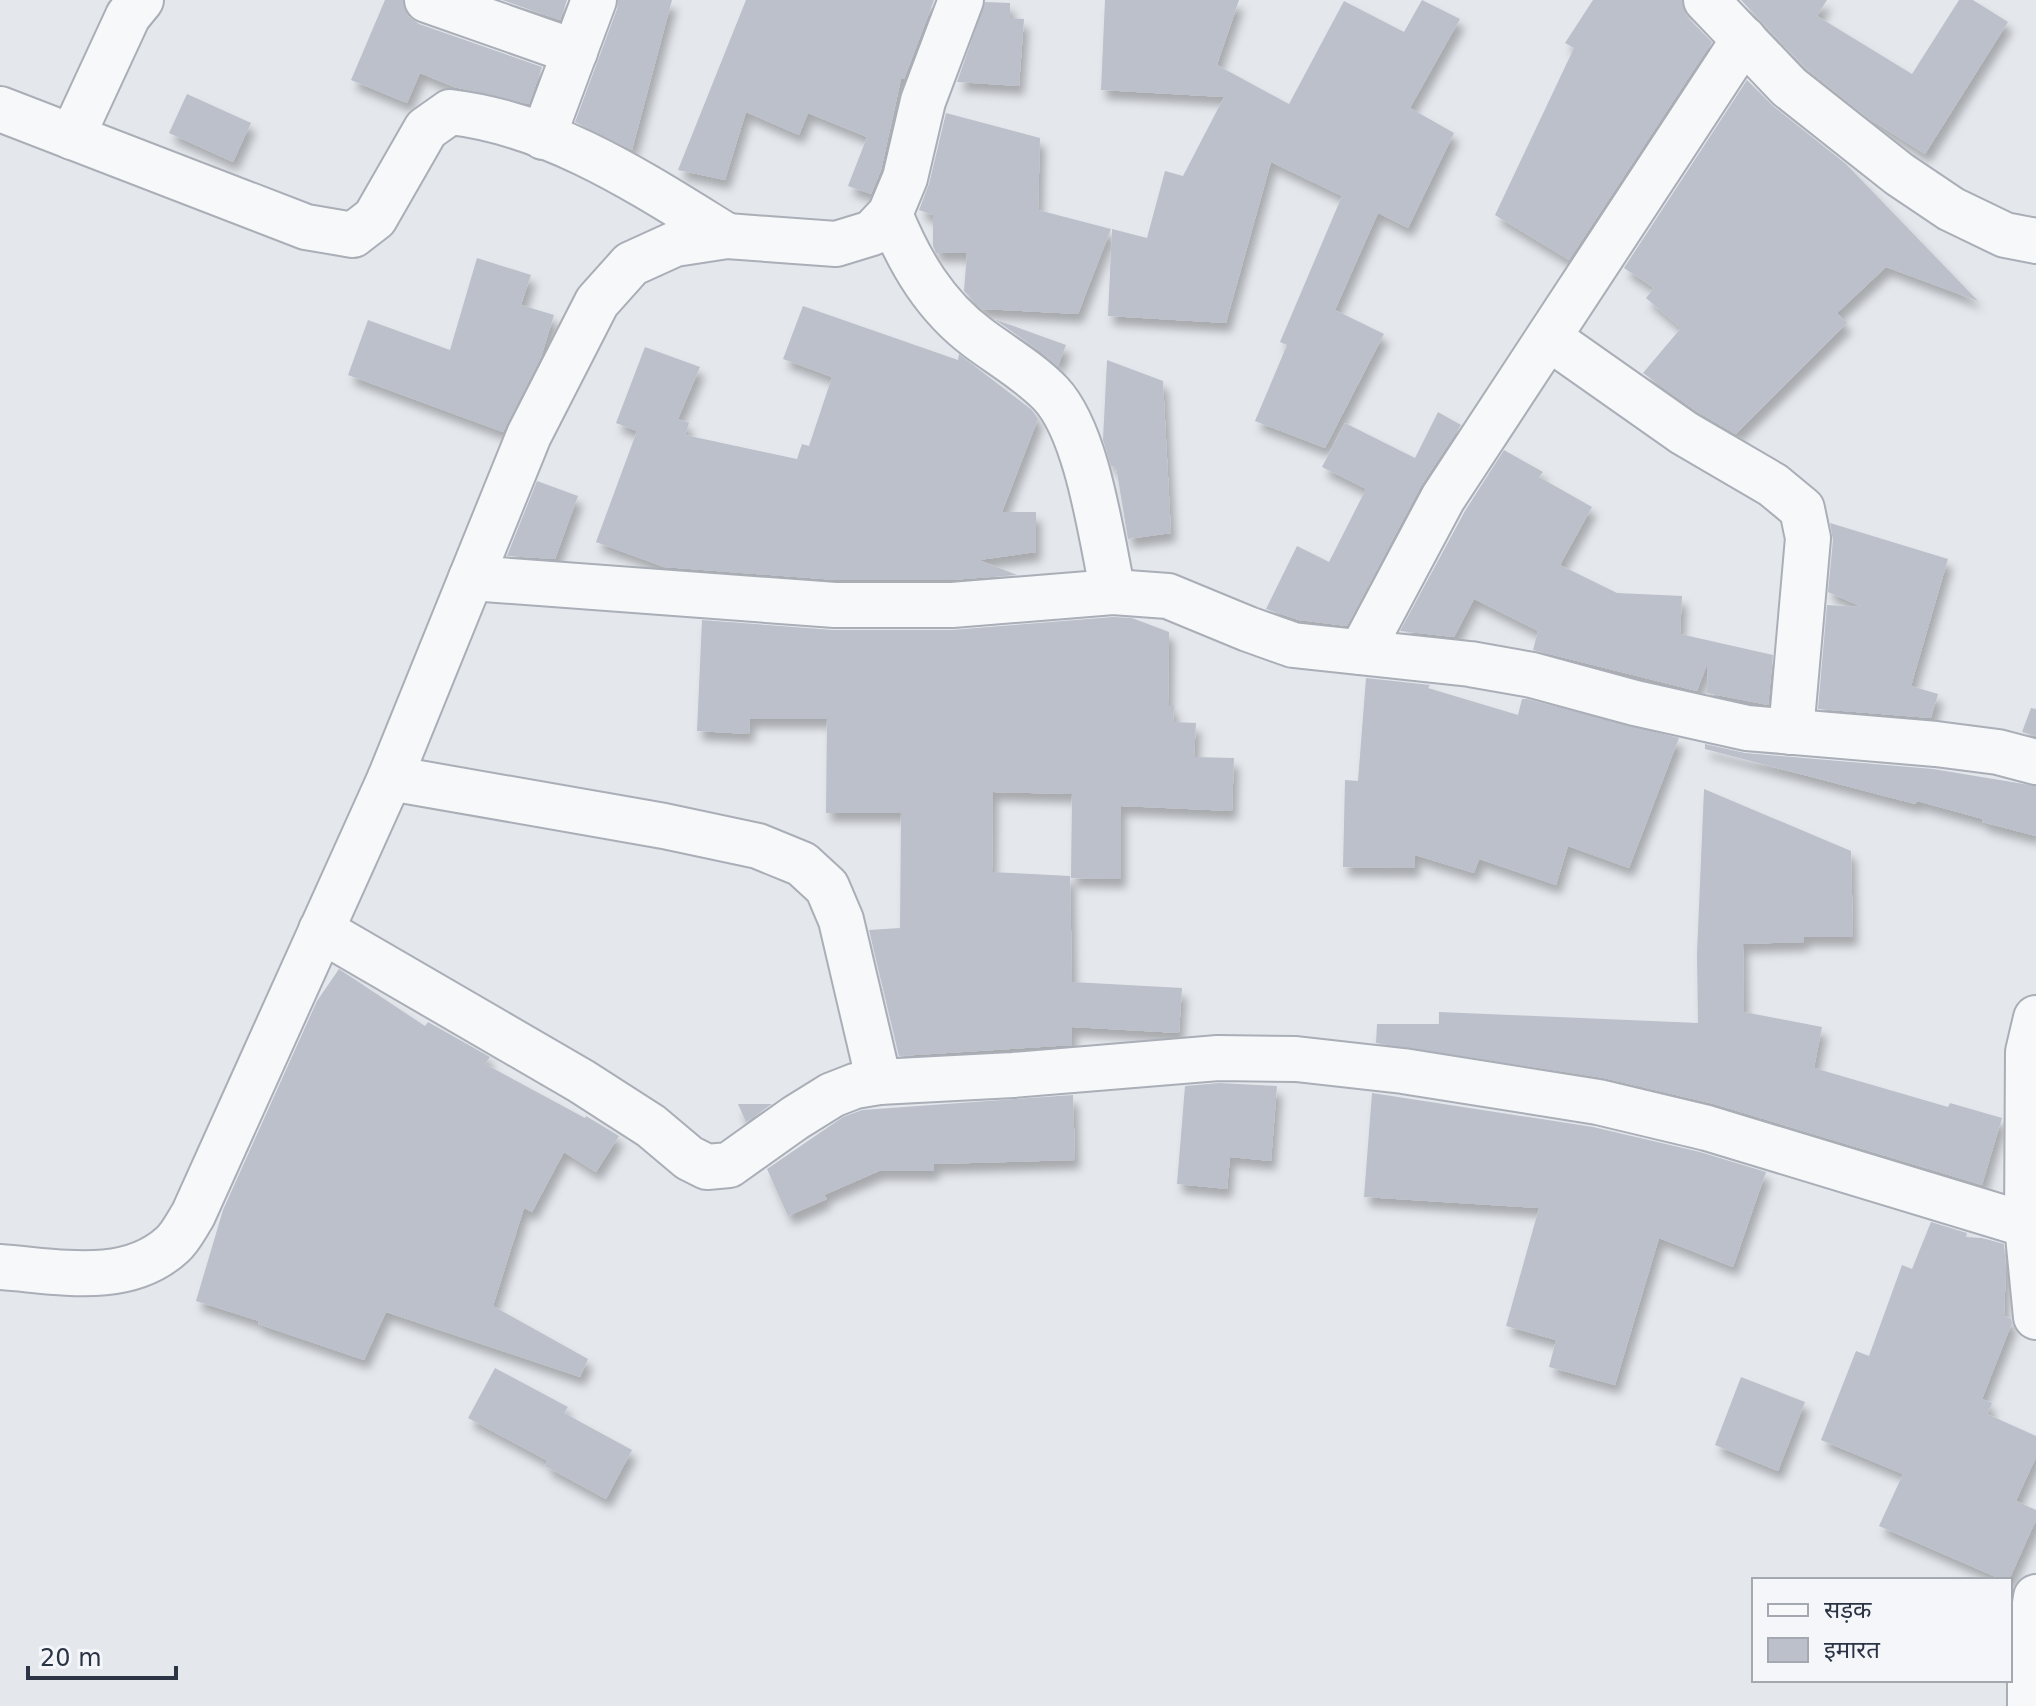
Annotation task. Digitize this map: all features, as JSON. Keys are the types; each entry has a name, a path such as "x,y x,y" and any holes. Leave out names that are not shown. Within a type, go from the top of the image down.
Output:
{"street":[{"path":"72,137 128,16 141,0"},
{"path":"427,0 575,52"},
{"path":"543,137 594,0"},
{"path":"0,1267 85,1273 119,1272 146,1263 173,1244 193,1215 390,778 529,435 597,302 631,264 675,244 727,236 836,244 872,233 890,214 905,178 923,101 961,0"},
{"path":"1706,0 1789,87 1899,174 1951,209 2005,235 2036,241"},
{"path":"1361,652 1443,498 1744,39"},
{"path":"0,109 306,227 353,235 375,218 426,129 450,112 485,116 610,164 727,236"},
{"path":"890,214 908,258 935,298 975,336 1051,394 1071,423 1091,491 1113,592"},
{"path":"1549,338 1684,433 1773,485 1802,509 1808,538 1791,732"},
{"path":"471,578 835,605 952,605 1113,592 1168,596 1293,645 1470,664 1532,675 1635,703 1747,728 1998,752 2036,762"},
{"path":"390,778 664,826 758,846 802,864 827,887 841,920 879,1082"},
{"path":"321,930 581,1081 651,1126 689,1158 707,1167 729,1165 795,1118 832,1095 855,1086 1218,1058 1296,1059 1403,1071 1598,1102 1693,1125 2027,1225"},
{"path":"2036,1018 2028,1052 2027,1225 2036,1317"},
{"path":"2030,1706 2030,1636 2036,1597"}],"building":[{"path":"385,0 403,0 408,16 419,24 542,67 529,104 454,87 420,73 407,103 351,80"},
{"path":"502,0 567,0 560,20"},
{"path":"618,0 672,0 632,150 575,122"},
{"path":"746,0 934,0 904,79 901,79 881,170 871,194 848,186 867,137 808,113 799,135 746,112 725,180 678,170"},
{"path":"1105,0 1239,0 1217,65 1289,104 1344,1 1404,32 1422,0 1460,19 1410,108 1454,133 1408,228 1378,213 1335,310 1384,334 1325,448 1255,421 1287,345 1280,342 1342,196 1271,162 1226,323 1108,316 1112,229 1147,238 1165,171 1183,176 1224,97 1101,90"},
{"path":"1593,0 1682,0 1687,17 1712,42 1569,260 1495,215 1574,48 1565,43"},
{"path":"1741,0 1827,0 1817,16 1912,74 1959,0 1973,0 2008,22 1925,154 1868,118 1806,68"},
{"path":"985,2 1010,3 1010,18 1024,19 1019,86 957,82"},
{"path":"1747,80 1773,106 1846,164 1978,301 1886,267 1837,313 1847,323 1736,434 1698,412 1643,373 1681,328 1646,298 1654,288 1624,268"},
{"path":"187,94 251,123 233,162 169,133"},
{"path":"946,113 1040,138 1038,210 1111,229 1078,314 982,309 964,291 967,253 936,253 933,246 933,215 919,210 929,184"},
{"path":"477,258 531,275 521,305 554,315 541,357 503,432 348,375 368,320 450,350"},
{"path":"803,306 958,360 959,354 1032,410 1038,419 1002,512 1036,512 1036,552 979,560 1017,575 951,580 836,580 664,567 596,542 637,431 616,423 645,347 700,367 678,419 689,423 685,435 797,459 802,444 809,446 832,377 783,359"},
{"path":"994,319 1066,345 1058,366 1040,351"},
{"path":"1107,360 1163,381 1171,533 1128,539 1116,466 1111,466 1103,440"},
{"path":"1438,412 1461,425 1421,486 1347,626 1299,620 1266,609 1297,546 1329,562 1366,489 1322,467 1345,423 1415,458"},
{"path":"1504,450 1543,472 1539,477 1592,507 1560,565 1617,593 1682,596 1680,634 1773,655 1768,705 1707,693 1708,662 1697,691 1533,650 1538,631 1474,599 1454,637 1400,631 1465,511"},
{"path":"537,481 578,496 555,559 507,556"},
{"path":"1830,523 1948,559 1911,686 1938,694 1931,718 1818,709 1827,605 1862,607 1828,592 1833,540"},
{"path":"1132,618 1169,632 1168,706 1174,706 1173,722 1196,723 1194,757 1234,758 1232,811 1121,806 1121,879 1071,878 1072,794 993,792 992,872 1070,876 1072,982 1182,988 1179,1033 1072,1027 1072,1045 899,1056 869,930 900,928 901,813 826,813 827,719 750,719 749,734 697,731 702,620 833,630 952,630"},
{"path":"1366,678 1430,685 1428,688 1518,715 1522,699 1527,699 1679,738 1629,868 1568,846 1556,885 1479,859 1474,873 1415,855 1415,868 1343,867 1345,780 1358,781"},
{"path":"2031,708 2036,709 2036,736 2022,732"},
{"path":"1705,744 1745,753 1933,769 2036,786 2036,836 1917,801 1915,804 1705,749"},
{"path":"1704,789 1851,851 1853,937 1804,937 1804,942 1743,944 1744,1012 1822,1027 1814,1068 1948,1107 1950,1103 2002,1118 1982,1185 1714,1104 1604,1078 1376,1043 1377,1024 1439,1024 1439,1012 1698,1023 1697,953"},
{"path":"339,969 425,1026 428,1022 490,1057 485,1064 619,1136 596,1172 564,1152 532,1212 524,1208 493,1306 588,1359 580,1377 386,1312 364,1360 196,1301 223,1210 317,1001"},
{"path":"1219,1083 1277,1086 1271,1161 1230,1157 1227,1189 1177,1184 1185,1086"},
{"path":"1372,1093 1593,1127 1700,1152 1766,1172 1733,1267 1659,1238 1615,1385 1549,1367 1556,1340 1506,1326 1539,1208 1364,1197"},
{"path":"1073,1095 1075,1160 934,1164 934,1171 879,1171 824,1195 827,1199 788,1216 767,1169 843,1117 862,1110"},
{"path":"738,1104 772,1104 746,1122"},
{"path":"1931,1222 1967,1233 1966,1237 2004,1244 2004,1316 2012,1323 1982,1399 1992,1403 1987,1414 2036,1436 2036,1457 2016,1501 2036,1510 2036,1520 2010,1578 1998,1578 1879,1526 1903,1474 1821,1440 1856,1351 1869,1356 1902,1265 1912,1269"},
{"path":"495,1368 568,1407 564,1413 632,1450 606,1499 545,1466 548,1461 468,1418"},
{"path":"1741,1377 1805,1402 1778,1471 1715,1445"}]}
